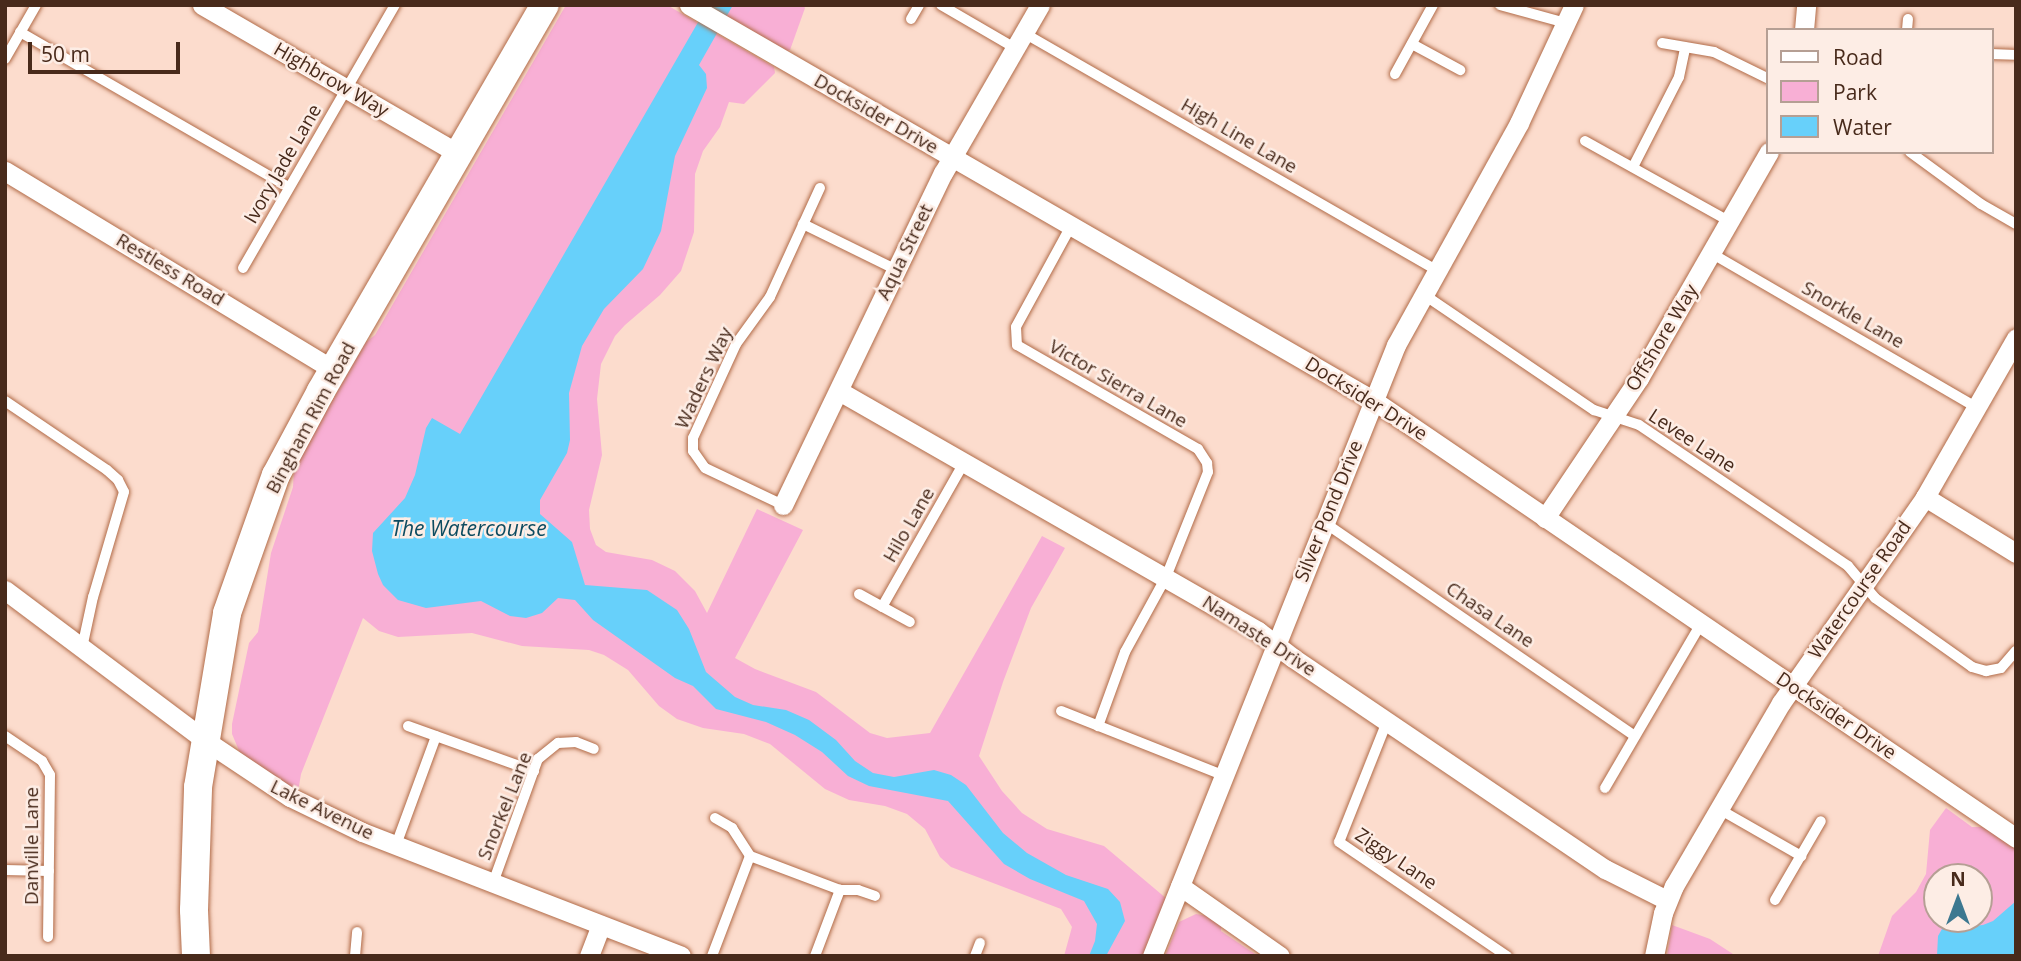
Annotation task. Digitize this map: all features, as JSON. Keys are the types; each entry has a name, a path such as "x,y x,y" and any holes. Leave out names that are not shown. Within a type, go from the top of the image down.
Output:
{"street":[{"name":"Highbrow Way","path":"202,5 461,155"},
{"name":"Bingham Rim Road","path":"196,956 194,910 198,787 227,613 276,475 545,5"},
{"name":"Docksider Drive","path":"689,5 1373,400 2009,833"},
{"name":"Aqua Street","path":"783,505 952,157 1040,5"},
{"path":"1804,28 1806,5"},
{"name":"Silver Pond Drive","path":"1152,956 1373,400 1422,293 1513,134 1570,14"},
{"name":"Offshore Way","path":"1545,518 1613,416 1712,253 1768,154"},
{"name":"Restless Road","path":"5,171 334,370"},
{"name":"Watercourse Road","path":"1654,956 1667,900 1719,809 1793,686 1925,497 2016,338"},
{"name":"Namaste Drive","path":"839,391 1166,577 1275,643 1605,869 1667,900"},
{"path":"1925,497 2016,553"},
{"name":"Lake Avenue","path":"9,601 82,649 206,741 290,797 396,845 681,956"},
{"path":"1180,886 1280,956"},
{"path":"589,956 601,925"}],"lane":[{"path":"5,59 36,5"},
{"name":"Ivory Jade Lane","path":"243,268 395,5"},
{"path":"911,19 919,5"},
{"name":"High Line Lane","path":"941,5 1020,40 1436,270"},
{"path":"1395,74 1433,5"},
{"path":"1500,5 1570,14"},
{"path":"20,32 289,187"},
{"path":"1662,43 1714,52 1766,78"},
{"path":"1412,44 1460,71"},
{"path":"1633,167 1679,77 1685,48"},
{"path":"1993,54 2016,55"},
{"path":"1585,141 1730,221"},
{"path":"1913,154 1981,204 2016,225"},
{"name":"Waders Way","path":"783,505 705,468 695,458 692,445 695,431 736,344 769,297 820,188"},
{"path":"803,224 897,270"},
{"name":"Victor Sierra Lane","path":"1071,226 1016,327 1015,340 1021,349 1204,456 1208,472 1206,481 1166,577"},
{"name":"Snorkle Lane","path":"1712,253 1976,407"},
{"name":"Levee Lane","path":"1422,293 1594,410 1639,425 1848,566 1875,598 1979,670 2001,668 2016,651"},
{"path":"5,401 107,470 118,480 124,492 93,597 82,649"},
{"name":"Hilo Lane","path":"882,607 965,461"},
{"name":"Chasa Lane","path":"1324,523 1635,736"},
{"path":"1098,726 1125,652 1166,577"},
{"path":"859,594 909,622"},
{"path":"1605,788 1701,624"},
{"path":"1061,711 1223,775"},
{"name":"Ziggy Lane","path":"1388,719 1339,842 1507,956"},
{"path":"408,726 534,771"},
{"name":"Danville Lane","path":"5,736 18,742 48,770 48,937"},
{"path":"396,845 436,736"},
{"name":"Snorkel Lane","path":"493,883 534,771 544,752 558,743 576,742 594,748"},
{"path":"1719,809 1801,856"},
{"path":"715,818 732,828 750,856 840,890 858,890 876,896"},
{"path":"1775,900 1821,821"},
{"path":"712,956 750,856"},
{"path":"5,870 49,871"},
{"path":"814,956 840,890"},
{"path":"355,956 357,932"},
{"path":"975,956 980,943"}],"green space":[{"path":"566,5 667,5 774,67 775,73 744,104 729,102 720,127 703,151 695,174 694,232 681,271 660,295 615,336 601,364 597,399 602,455 589,510 590,529 596,545 606,552 652,560 675,571 695,591 707,613 757,509 803,530 735,658 755,669 816,692 870,733 887,738 930,733 1042,536 1065,548 1031,608 979,756 1002,791 1022,813 1047,829 1104,846 1167,899 1144,956 1064,956 1072,927 1061,909 951,867 940,857 925,829 907,814 885,806 849,800 825,789 770,744 744,734 703,728 677,719 659,706 628,670 604,655 589,650 522,646 472,633 398,637 379,631 363,618 301,774 298,792 240,753 232,734 232,724 249,643 258,632 271,553 293,487 294,468 365,343 375,335"},
{"path":"705,5 803,5 805,8 790,50 784,52"},
{"path":"1946,808 1972,827 1983,827 2016,849 2016,956 1878,956 1892,916 1916,892 1923,879 1923,933 1993,933 1993,863 1927,863 1930,830"},
{"path":"1196,914 1208,916 1221,924 1221,931 1258,956 1165,956 1179,922"},
{"path":"1672,925 1710,939 1736,956 1667,956"}],"water":[{"name":"The Watercourse","path":"708,5 733,5 699,65 706,74 707,88 675,156 661,231 643,269 604,309 582,346 569,393 570,440 567,453 540,500 540,514 572,542 585,585 647,590 677,610 689,629 706,672 735,697 753,705 786,710 809,720 836,740 855,761 873,773 894,777 934,770 951,775 966,785 1003,833 1027,853 1066,875 1108,889 1120,902 1125,921 1106,956 1089,956 1095,941 1097,924 1084,901 1030,879 1004,864 948,801 869,786 848,776 822,752 795,735 766,722 716,709 693,686 675,678 593,620 575,600 558,598 542,613 526,618 510,616 481,601 426,608 398,600 383,585 378,574 372,551 373,533 405,498 415,475 426,428 432,418 460,434"},
{"path":"2016,901 2016,956 1937,956 1940,933 1993,933 1993,921"}]}
